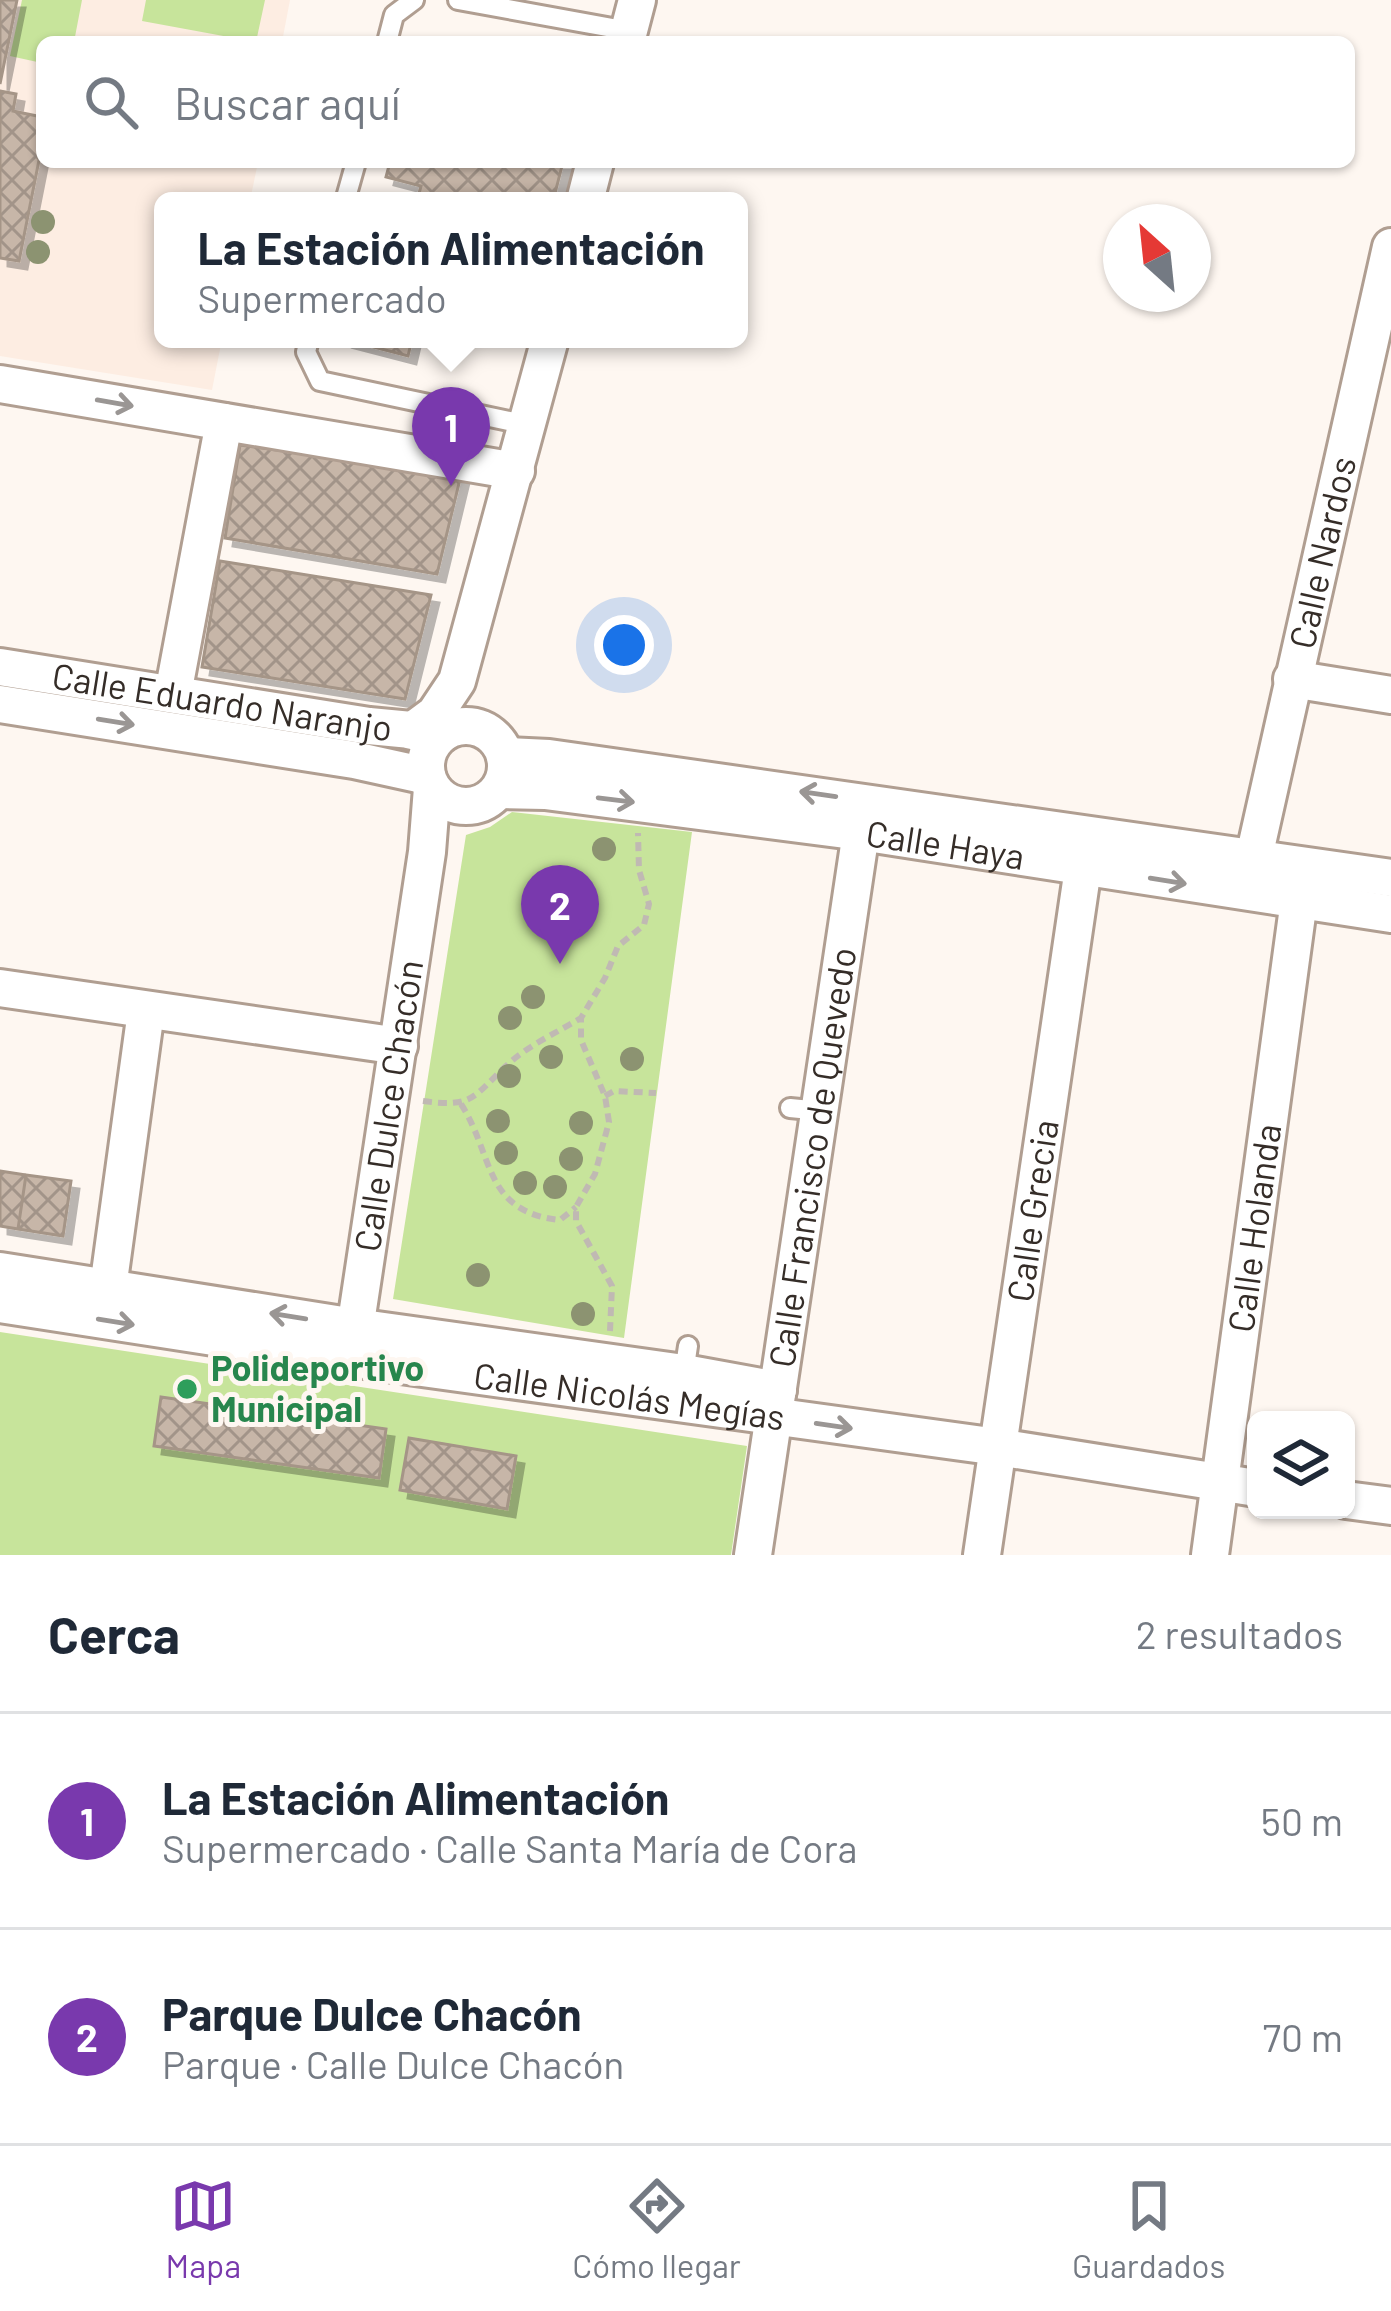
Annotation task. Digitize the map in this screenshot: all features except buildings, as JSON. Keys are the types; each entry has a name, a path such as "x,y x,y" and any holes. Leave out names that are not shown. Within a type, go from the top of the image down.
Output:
{"street":[{"name":"Calle Nardos","path":"1254,857 1391,247"},
{"path":"465,807 451,804 429,782 428,732 457,681 548,348"},
{"path":"0,384 516,471"},
{"path":"172,694 224,422"},
{"name":"Calle Eduardo Naranjo","path":"0,667 428,732"},
{"path":"1292,679 1391,695"},
{"path":"428,851 443,819 478,805 496,758 457,681"},
{"name":"Calle Eduardo Naranjo","path":"0,704 354,760 429,782"},
{"path":"428,732 466,725 496,758 549,758 691,777 1391,878"},
{"name":"Calle Haya","path":"496,758 545,791 861,832 1391,914"},
{"name":"Calle Dulce Chacón","path":"353,1343 428,851 429,782"},
{"name":"Calle Francisco de Quevedo","path":"753,1555 775,1404 806,1109 861,832"},
{"name":"Calle Grecia","path":"982,1555 1083,868"},
{"name":"Calle Holanda","path":"1210,1555 1239,1485 1299,900"},
{"path":"0,988 399,1046"},
{"path":"108,1288 146,1011"},
{"name":"Calle Nicolás Megías","path":"0,1270 108,1288 353,1343 686,1360 775,1404"},
{"name":"Calle Nicolás Megías","path":"0,1304 353,1343 775,1404 998,1447 1239,1485"},
{"path":"1355,1501 1391,1506"}],"lane":[{"path":"389,36 394,15 414,0"},
{"path":"458,0 631,24"},
{"path":"307,348 320,381 527,425"}],"path":[{"path":"423,1101 461,1104 476,1098 506,1066 581,1018 617,946 644,926 649,904 638,870 638,826"},
{"path":"461,1104 504,1197 544,1219 560,1220 576,1207 595,1174 609,1122 604,1096 581,1040 581,1018"},
{"path":"604,1096 614,1091 656,1093"},
{"path":"576,1207 576,1221 611,1286 609,1335"}],"shaded area":[{"path":"0,0 290,0 283,36 36,36 36,168 257,168 252,192 154,192 154,348 220,348 212,390 0,356"}],"green space":[{"path":"22,0 82,0 75,36 36,36 36,62 10,56"},
{"path":"146,0 265,0 257,36 223,36 142,21"},
{"path":"512,812 692,832 624,1338 393,1299 466,835"},
{"name":"Polideportivo Municipal","path":"0,1332 747,1446 731,1555 0,1555"}],"place":[{"name":"La Estación Alimentación","path":"451,486"},
{"name":"Parque Dulce Chacón","path":"560,964"},
{"name":"Polideportivo Municipal","path":"187,1389"}]}
